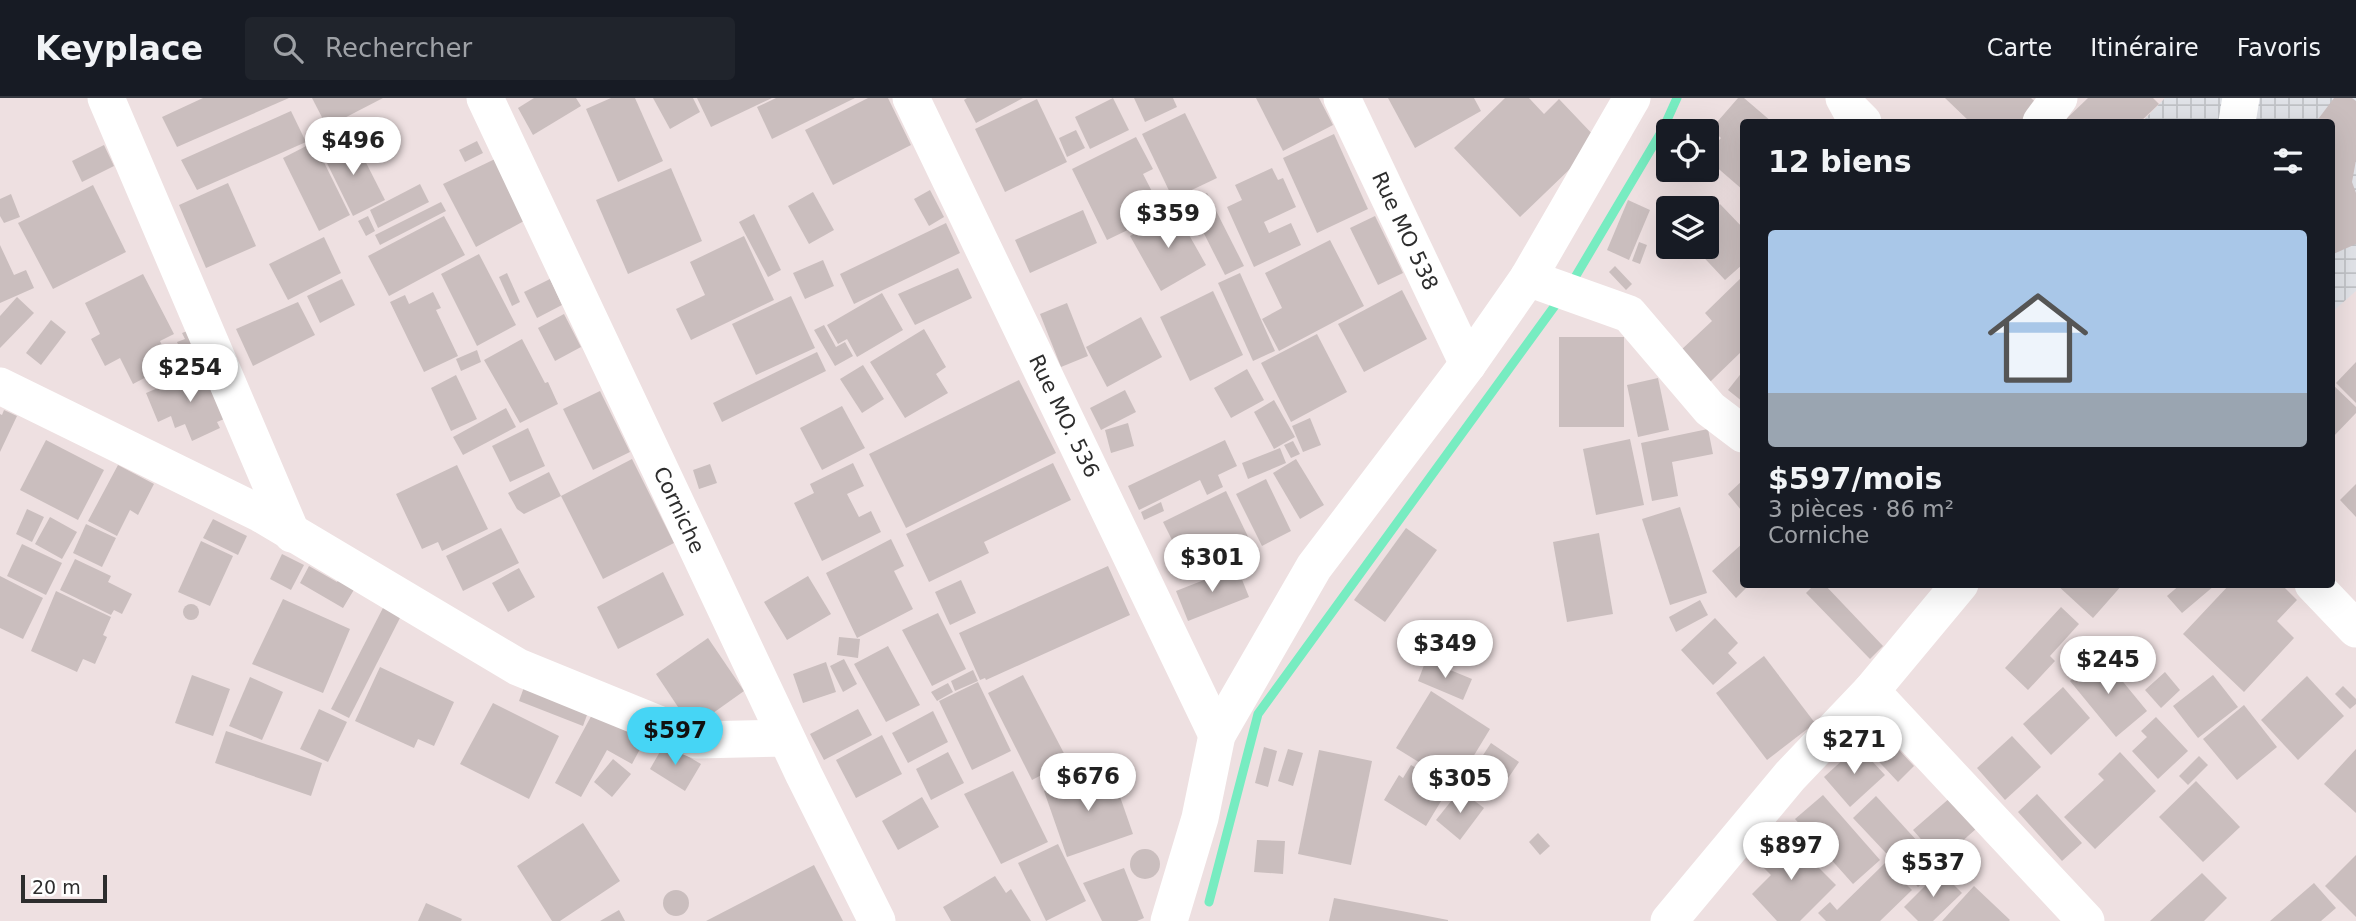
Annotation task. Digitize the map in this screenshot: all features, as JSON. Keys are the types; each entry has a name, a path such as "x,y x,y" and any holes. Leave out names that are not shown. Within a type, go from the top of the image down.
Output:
{"street":[{"path":"106,98 292,534"},
{"name":"Corniche","path":"485,98 786,738 877,921"},
{"name":"Rue MO. 536","path":"911,98 1217,735"},
{"name":"Rue MO 538","path":"1342,98 1468,364"},
{"path":"1169,921 1200,818 1217,735 1314,567 1468,364 1528,278 1632,98"},
{"path":"1844,98 1860,119"},
{"path":"2043,119 2059,98"},
{"path":"2238,119 2241,98"},
{"path":"1528,278 1629,314 1710,409 1740,432"},
{"path":"0,386 261,514 518,667 697,740 786,738"},
{"path":"1669,921 1790,776 1871,691 1957,588"},
{"path":"2317,588 2356,629"},
{"path":"1871,691 2086,921"}],"shaded area":[{"path":"2165,98 2356,98 2356,291 2335,309 2335,119 2145,119"}],"building":[{"path":"203,98 289,98 177,147 162,117"},
{"path":"312,98 383,98 327,127"},
{"path":"534,98 576,98 581,106 533,135 518,108"},
{"path":"611,98 635,98 663,161 618,182 586,109"},
{"path":"653,98 693,98 700,112 670,129"},
{"path":"697,98 772,98 711,127"},
{"path":"776,98 855,98 772,139 757,107"},
{"path":"868,98 888,98 911,145 833,185 805,130"},
{"path":"1023,98 976,123 964,100"},
{"path":"1113,98 1129,130 1090,149 1075,117"},
{"path":"1134,98 1173,98 1177,107 1145,122"},
{"path":"1256,98 1319,98 1333,125 1283,151"},
{"path":"1388,98 1474,98 1481,111 1415,148"},
{"path":"1505,98 1529,98 1544,114 1559,99 1599,141 1520,217 1454,148"},
{"path":"1738,98 1744,98 1768,119 1740,119 1740,187 1719,169 1719,120"},
{"path":"1945,98 2031,98 2040,106 2027,119 1967,119"},
{"path":"2088,98 2153,98 2159,104 2143,119 2066,119"},
{"path":"2334,98 2352,98 2356,101 2356,160 2352,182 2356,193 2356,244 2335,253 2335,119 2318,119"},
{"path":"1037,99 1067,162 1005,192 975,129"},
{"path":"291,111 306,142 197,190 181,160"},
{"path":"1185,113 1217,178 1173,199 1142,134"},
{"path":"1076,130 1085,148 1067,157 1059,138"},
{"path":"1334,134 1368,209 1317,233 1283,158"},
{"path":"353,137 385,200 353,216 322,153"},
{"path":"1136,137 1153,169 1143,174 1163,213 1107,240 1072,169"},
{"path":"477,141 483,153 465,162 459,150"},
{"path":"314,142 350,215 319,231 283,158"},
{"path":"104,145 114,166 82,182 72,161"},
{"path":"495,159 524,221 476,247 443,184"},
{"path":"671,168 702,241 628,274 596,200"},
{"path":"1272,168 1278,180 1283,178 1296,207 1264,222 1269,233 1291,223 1301,245 1254,267 1227,207 1242,200 1235,185"},
{"path":"228,183 256,246 206,268 179,205"},
{"path":"420,184 429,202 378,228 370,210"},
{"path":"93,185 126,252 53,289 18,223"},
{"path":"930,190 944,217 929,226 914,199"},
{"path":"813,192 834,230 809,244 788,206"},
{"path":"1207,193 1244,266 1225,275 1188,202"},
{"path":"11,194 20,217 4,223 0,216 0,199"},
{"path":"1628,200 1650,210 1629,260 1607,250"},
{"path":"441,202 446,211 380,245 375,235"},
{"path":"1720,204 1740,225 1740,267 1725,280 1705,259 1719,259"},
{"path":"1083,210 1097,243 1030,273 1015,240"},
{"path":"1175,210 1206,265 1161,291 1130,236"},
{"path":"754,214 781,270 768,277 739,222"},
{"path":"368,216 375,231 366,236 358,221"},
{"path":"444,216 465,255 389,296 368,256"},
{"path":"1375,216 1403,273 1378,285 1350,228"},
{"path":"946,223 960,253 854,304 840,274"},
{"path":"744,236 774,300 691,340 676,309 705,295 690,262"},
{"path":"324,237 341,273 288,300 269,264"},
{"path":"1330,240 1364,306 1279,351 1262,319 1282,308 1265,273"},
{"path":"1639,242 1647,245 1640,264 1632,261"},
{"path":"0,245 14,275 26,270 34,288 0,303"},
{"path":"479,254 516,325 477,346 441,274"},
{"path":"823,260 834,286 805,299 793,273"},
{"path":"1615,266 1632,284 1626,290 1609,272"},
{"path":"958,268 972,298 915,325 898,294"},
{"path":"507,273 520,302 512,306 499,277"},
{"path":"1240,273 1275,351 1253,361 1218,283"},
{"path":"143,274 174,334 160,341 171,364 133,384 120,358 105,366 91,339 100,334 85,303"},
{"path":"342,279 355,305 320,323 307,296"},
{"path":"550,279 562,305 537,318 524,292"},
{"path":"1740,279 1740,353 1710,382 1680,351 1712,321 1705,313"},
{"path":"1402,290 1427,339 1364,372 1338,324"},
{"path":"1213,291 1243,355 1190,381 1160,317"},
{"path":"433,292 441,308 436,310 458,356 424,372 390,302 405,295 409,304"},
{"path":"882,293 903,330 857,357 847,339 838,344 827,325"},
{"path":"791,296 815,348 756,375 732,324"},
{"path":"17,297 34,313 0,348 0,316"},
{"path":"298,302 315,335 253,366 236,329"},
{"path":"1067,303 1088,356 1061,367 1040,314"},
{"path":"564,314 581,347 555,361 538,328"},
{"path":"1141,317 1162,357 1107,387 1086,347"},
{"path":"51,320 66,332 41,365 26,353"},
{"path":"824,325 836,347 845,342 853,356 835,366 814,330"},
{"path":"924,329 946,367 936,374 948,393 905,418 870,362"},
{"path":"190,330 205,364 183,374 179,365 186,362 177,342 185,339 182,333"},
{"path":"1317,334 1347,392 1291,422 1261,363"},
{"path":"1559,337 1624,337 1624,427 1559,427"},
{"path":"522,339 558,404 520,423 484,360"},
{"path":"477,350 481,362 461,371 456,359"},
{"path":"817,352 826,371 722,422 713,403"},
{"path":"2356,362 2356,403 2336,383"},
{"path":"863,365 884,399 862,413 840,379"},
{"path":"208,367 229,417 217,422 220,428 192,441 185,424 175,428 171,416 158,422 146,393"},
{"path":"1247,369 1264,400 1231,418 1214,388"},
{"path":"456,375 477,419 451,431 431,388"},
{"path":"1740,375 1740,400 1728,390"},
{"path":"1658,378 1669,430 1638,437 1627,385"},
{"path":"1019,380 1056,453 906,528 869,454"},
{"path":"2335,387 2356,407 2356,413 2335,435"},
{"path":"1125,390 1136,412 1101,430 1090,408"},
{"path":"600,391 630,452 593,470 563,409"},
{"path":"1274,400 1295,437 1274,449 1254,412"},
{"path":"842,406 865,448 822,470 800,428"},
{"path":"506,408 516,427 463,455 453,437"},
{"path":"4,410 17,416 0,452 0,414 2,415"},
{"path":"1310,418 1321,445 1303,452 1292,426"},
{"path":"1128,423 1134,446 1111,453 1105,430"},
{"path":"528,428 545,466 510,482 492,446"},
{"path":"1708,429 1713,454 1672,462 1678,496 1652,501 1641,443"},
{"path":"1630,439 1644,505 1596,515 1583,449"},
{"path":"46,440 104,470 78,520 20,490"},
{"path":"1225,440 1237,466 1218,475 1223,487 1207,495 1200,480 1139,510 1128,486"},
{"path":"1293,441 1300,454 1291,458 1284,445"},
{"path":"1280,448 1286,463 1248,479 1242,463"},
{"path":"632,459 674,543 603,579 561,496"},
{"path":"1296,459 1324,505 1300,519 1273,473"},
{"path":"853,463 864,486 847,494 859,517 871,511 881,532 822,561 794,503 814,493 810,484"},
{"path":"1053,463 1071,500 984,542 989,553 929,582 906,534"},
{"path":"710,464 717,483 699,489 693,470"},
{"path":"118,465 154,484 138,515 130,510 117,536 88,521"},
{"path":"457,465 488,529 442,551 438,542 422,549 396,494"},
{"path":"549,472 561,496 524,514 517,509 508,493"},
{"path":"1266,479 1291,531 1262,546 1236,494"},
{"path":"1740,483 1740,509 1728,494"},
{"path":"2356,484 2356,517 2340,500"},
{"path":"1226,491 1252,545 1190,576 1163,522"},
{"path":"1161,502 1164,511 1144,520 1141,512"},
{"path":"1680,507 1707,593 1670,605 1642,519"},
{"path":"27,509 44,517 32,542 16,534"},
{"path":"50,517 77,532 62,559 35,544"},
{"path":"213,519 247,536 238,555 203,538"},
{"path":"86,524 116,538 102,567 73,553"},
{"path":"501,528 519,563 463,591 446,556"},
{"path":"1406,528 1437,550 1385,622 1354,600"},
{"path":"1599,533 1613,614 1567,622 1553,542"},
{"path":"891,539 904,566 894,571 913,609 857,638 826,573"},
{"path":"201,541 233,556 210,606 178,592"},
{"path":"22,544 62,563 46,595 7,576"},
{"path":"1740,546 1740,588 1746,588 1736,598 1712,571"},
{"path":"282,554 304,565 291,590 270,579"},
{"path":"75,559 111,576 108,582 132,594 122,614 114,610 111,615 60,590"},
{"path":"309,566 337,582 342,574 358,583 343,608 300,583"},
{"path":"1108,566 1130,615 986,680 980,680 959,633"},
{"path":"1237,567 1249,597 1188,621 1176,591"},
{"path":"519,568 535,597 508,612 492,583"},
{"path":"663,572 684,615 618,649 597,607"},
{"path":"0,576 43,598 23,639 0,628"},
{"path":"808,576 831,614 787,640 764,602"},
{"path":"961,580 976,613 950,625 935,592"},
{"path":"1811,588 1828,588 1883,646 1870,659 1806,593"},
{"path":"2060,588 2119,588 2093,618"},
{"path":"2176,588 2212,588 2182,613 2167,596"},
{"path":"2226,588 2285,588 2297,600 2277,621 2294,638 2244,692 2183,634"},
{"path":"56,591 111,617 103,635 107,637 95,664 83,659 77,672 31,651"},
{"path":"283,599 350,629 323,693 252,664"},
{"path":"1700,600 1708,615 1676,632 1669,617"},
{"path":"188,604 194,604 199,612 197,618 188,620 183,615 183,609"},
{"path":"385,604 402,614 349,718 331,709"},
{"path":"2061,607 2079,624 2050,656 2055,661 2028,690 2005,668"},
{"path":"938,613 966,669 932,686 902,630"},
{"path":"1715,618 1738,643 1728,653 1737,663 1713,685 1681,650"},
{"path":"839,637 860,639 858,658 837,655"},
{"path":"708,638 744,691 692,728 656,674"},
{"path":"888,646 920,705 886,722 854,664"},
{"path":"2101,655 2147,711 2116,737 2070,681"},
{"path":"1764,656 1815,723 1767,760 1716,693"},
{"path":"844,659 857,684 843,692 830,666"},
{"path":"1426,660 1472,679 1463,700 1418,681"},
{"path":"826,662 836,692 803,703 793,674"},
{"path":"380,667 454,702 434,746 418,739 414,748 355,721"},
{"path":"973,670 978,681 955,691 951,681"},
{"path":"2165,672 2180,690 2161,708 2145,690"},
{"path":"192,675 230,689 213,736 175,723"},
{"path":"1023,675 1068,761 1032,780 988,693"},
{"path":"2213,675 2238,707 2198,738 2173,706"},
{"path":"2307,676 2344,716 2298,760 2261,720"},
{"path":"250,677 283,692 262,740 229,726"},
{"path":"527,679 591,704 583,726 519,701"},
{"path":"978,682 1011,751 972,770 939,701"},
{"path":"948,683 953,692 937,701 931,692"},
{"path":"2343,686 2356,699 2356,704 2350,709 2335,694"},
{"path":"2063,687 2090,718 2051,755 2023,724"},
{"path":"1431,691 1490,729 1456,785 1396,748"},
{"path":"493,703 559,736 529,799 460,764"},
{"path":"2244,705 2277,747 2237,780 2203,739"},
{"path":"319,709 347,722 328,762 300,749"},
{"path":"595,709 647,736 632,764 607,750 581,797 555,783"},
{"path":"858,709 872,735 824,760 810,734"},
{"path":"933,711 948,742 908,763 892,733"},
{"path":"2156,717 2188,751 2158,779 2132,751 2147,737 2141,731"},
{"path":"226,731 322,763 311,796 215,763"},
{"path":"1884,734 1914,766 1898,782 1867,749"},
{"path":"882,735 902,774 856,798 836,760"},
{"path":"2012,736 2041,767 2005,800 1977,768"},
{"path":"665,743 701,764 685,791 650,769"},
{"path":"1491,743 1519,762 1496,796 1468,778"},
{"path":"1858,746 1885,775 1850,807 1824,777"},
{"path":"1264,747 1277,751 1268,787 1255,783"},
{"path":"1288,749 1303,753 1293,786 1278,781"},
{"path":"2356,749 2356,813 2324,784"},
{"path":"1319,750 1372,761 1351,865 1298,854"},
{"path":"948,752 964,783 931,800 916,769"},
{"path":"2120,752 2156,791 2095,849 2064,817 2104,780 2098,774"},
{"path":"2199,756 2208,765 2188,785 2179,776"},
{"path":"613,759 631,774 612,797 594,782"},
{"path":"1411,765 1449,788 1426,826 1384,800 1399,775 1403,778"},
{"path":"1110,768 1133,834 1067,857 1044,791"},
{"path":"1013,771 1048,842 1001,864 964,794"},
{"path":"2196,781 2240,827 2203,862 2159,817"},
{"path":"1460,790 1484,808 1460,840 1436,820"},
{"path":"2037,794 2082,843 2062,861 2018,812"},
{"path":"1823,795 1880,860 1853,884 1795,819"},
{"path":"1876,796 1940,866 1918,887 1853,818"},
{"path":"922,797 939,827 898,850 882,821"},
{"path":"1951,797 1977,828 1940,861 1913,830"},
{"path":"583,823 620,881 560,921 552,921 517,866"},
{"path":"1538,833 1550,846 1540,855 1529,842"},
{"path":"1784,833 1836,885 1800,921 1777,921 1752,894 1771,875 1756,860"},
{"path":"1257,840 1285,841 1283,874 1254,872"},
{"path":"1058,844 1086,901 1046,921 1018,863"},
{"path":"1145,849 1156,853 1160,864 1156,875 1145,879 1134,875 1130,864 1134,853"},
{"path":"2356,855 2356,917 2325,886"},
{"path":"1885,863 1912,890 1880,921 1826,921 1818,913 1830,902 1837,910"},
{"path":"814,865 843,921 706,921"},
{"path":"1124,868 1144,918 1137,921 1102,921 1083,883"},
{"path":"1940,871 1962,893 1933,921 1918,921 1904,907"},
{"path":"2202,873 2227,898 2204,921 2150,921"},
{"path":"995,876 1006,893 1011,889 1031,921 951,921 943,907"},
{"path":"2314,883 2336,908 2321,921 2270,921"},
{"path":"1974,886 2010,920 1942,921"},
{"path":"676,890 685,894 689,903 685,912 676,916 667,912 663,903 667,894"},
{"path":"1334,898 1448,920 1448,921 1329,921"},
{"path":"426,903 462,919 418,921"},
{"path":"619,910 625,921 600,921"}],"waterway":[{"path":"1574,279 1663,129 1677,98"},
{"path":"1209,902 1258,714 1559,300"}]}
